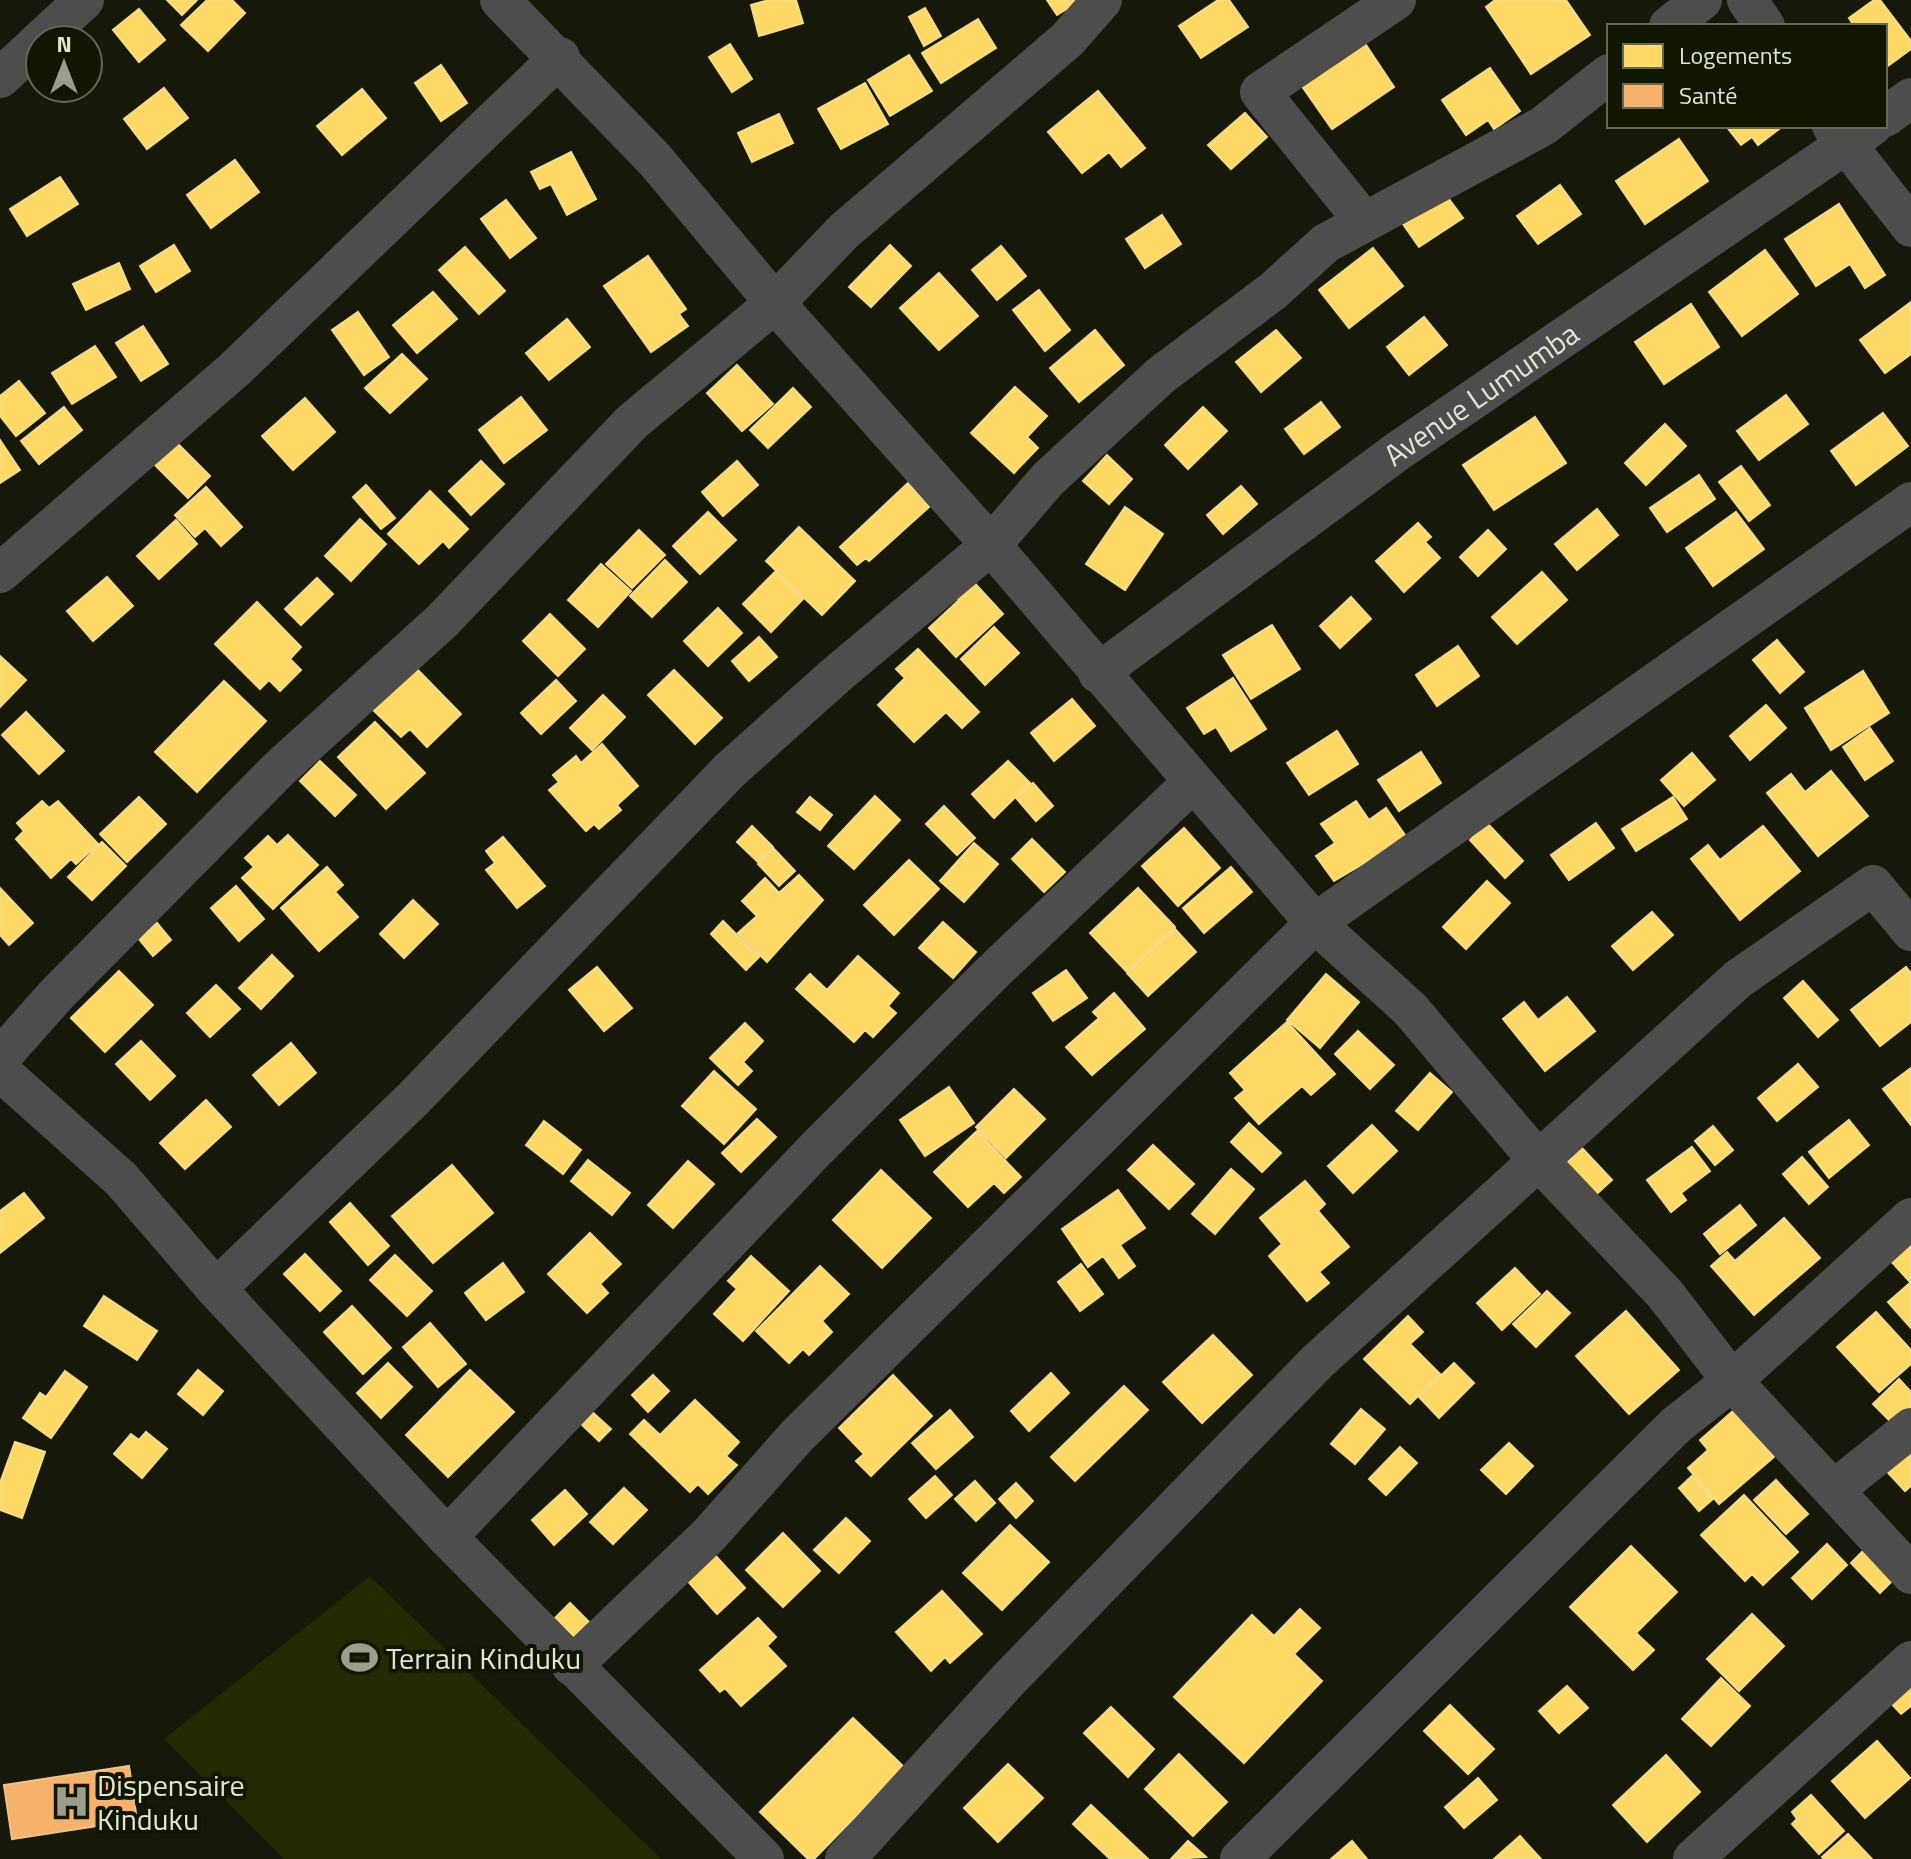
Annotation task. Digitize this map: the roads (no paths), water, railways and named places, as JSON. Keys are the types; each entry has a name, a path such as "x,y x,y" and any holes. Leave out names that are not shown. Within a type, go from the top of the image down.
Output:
{"street":[{"path":"58,24 84,0"},
{"path":"500,0 560,57 655,160 775,303 991,545 1315,923 1410,1009 1537,1159 1665,1294 1732,1381 1911,1574"},
{"path":"0,1058 56,995 258,790 442,621 632,422 775,303 844,231 1068,39 1102,0"},
{"path":"1363,220 1260,92 1396,0"},
{"path":"1672,24 1702,0"},
{"path":"1747,0 1764,24"},
{"path":"0,78 24,55"},
{"path":"0,573 234,370 560,57"},
{"path":"216,1289 414,1098 729,771 835,676 991,545 1048,479 1160,376 1273,291 1326,243 1363,220 1543,126 1607,76"},
{"path":"1887,116 1911,98"},
{"path":"1849,132 1911,227"},
{"name":"Avenue Lumumba","path":"1098,673 1398,451 1849,132"},
{"path":"572,1666 709,1535 796,1437 1315,923 1911,502"},
{"path":"447,1537 816,1149 994,971 1193,782"},
{"path":"845,1859 1170,1510 1317,1362 1738,979 1873,885 1911,931"},
{"path":"0,1071 121,1179 216,1289 447,1537 764,1859"},
{"path":"1240,1859 1676,1425 1732,1381 1911,1218"},
{"path":"1834,1490 1911,1428"},
{"path":"1693,1859 1911,1661"}],"place":[{"name":"Terrain Kinduku","path":"360,1658"},
{"name":"Dispensaire Kinduku","path":"71,1802"}]}
